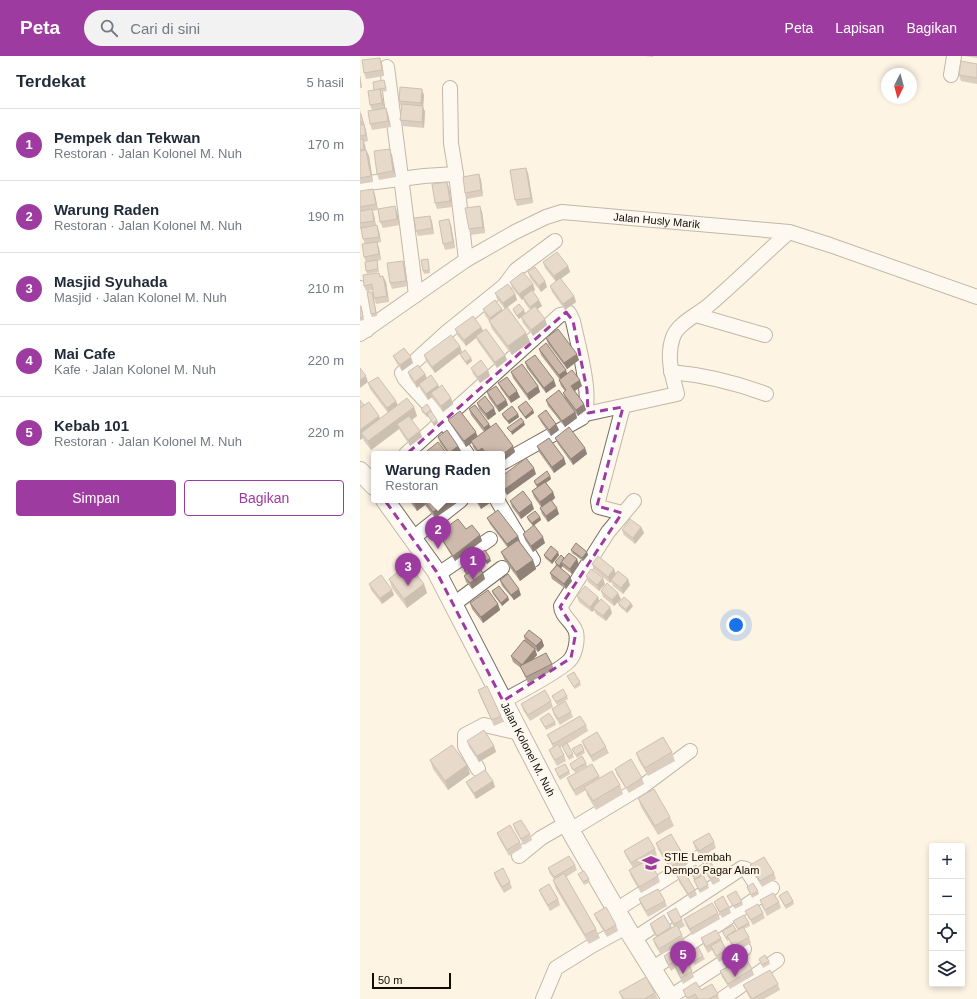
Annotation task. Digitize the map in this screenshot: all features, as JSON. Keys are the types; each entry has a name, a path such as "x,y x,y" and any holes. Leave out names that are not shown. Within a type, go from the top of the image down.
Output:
{"main road":[{"path":"360,472 371,482"},
{"name":"Jalan Kolonel M. Nuh","path":"387,503 438,575 569,826 616,910 670,998"}],"street":[{"path":"951,75 954,56"},
{"path":"387,67 400,179 416,295"},
{"path":"450,88 451,136 466,260"},
{"path":"360,184 456,174"},
{"name":"Jalan Husly Marik","path":"363,332 466,260 514,232 546,217 562,212 789,232 977,297"},
{"path":"505,461 582,418 586,414 623,406 676,400 669,353 674,335 789,232"},
{"path":"465,451 443,420 405,379 402,373 447,332 504,286 516,270 555,241"},
{"path":"360,288 363,332"},
{"path":"409,451 560,315 566,312 569,313 573,321 584,375 588,400 586,414"},
{"path":"696,315 765,335"},
{"path":"671,372 728,380 766,394"},
{"path":"622,513 599,507 598,501 623,406"},
{"path":"503,701 561,667 571,658 575,648 576,632 562,612 565,600 603,539 622,513 634,501"},
{"path":"413,538 457,503"},
{"path":"499,503 533,560"},
{"path":"438,575 490,539"},
{"path":"454,604 502,568"},
{"path":"478,769 465,746 465,735 484,725 520,733"},
{"path":"519,856 541,838 569,826 643,786 690,751"},
{"path":"616,910 698,858"},
{"path":"543,999 556,968 593,945 630,933 742,868 746,869 767,891 652,969"},
{"path":"670,998 744,949"},
{"path":"722,999 777,960"}],"highlighted area":[{"path":"566,312 573,321 587,390 588,413 623,407 597,506 622,513 560,607 576,632 571,658 503,701 436,571 373,484"}],"building":[{"path":"380,58 382,70 364,73 362,60"},
{"path":"961,61 977,64 977,78 959,75"},
{"path":"384,80 386,88 374,90 373,82"},
{"path":"400,87 422,89 421,103 399,101"},
{"path":"380,89 382,103 370,105 368,91"},
{"path":"402,104 423,106 422,122 400,120"},
{"path":"386,108 388,121 370,124 368,111"},
{"path":"361,114 363,122 360,122"},
{"path":"364,124 366,135 360,136 360,125"},
{"path":"360,139 363,139 364,149 360,150"},
{"path":"390,149 393,171 377,174 374,151"},
{"path":"366,150 371,176 360,178 360,151"},
{"path":"526,168 531,198 515,200 510,170"},
{"path":"479,174 481,190 465,193 463,177"},
{"path":"447,182 450,201 435,203 432,184"},
{"path":"373,189 376,204 360,207 360,191"},
{"path":"395,206 397,219 380,222 378,209"},
{"path":"480,206 483,227 469,229 465,208"},
{"path":"372,209 374,221 360,223 360,211"},
{"path":"430,216 432,228 416,231 414,218"},
{"path":"449,219 453,242 443,244 439,221"},
{"path":"377,225 379,237 363,239 361,228"},
{"path":"377,242 379,254 364,257 362,244"},
{"path":"557,252 568,266 554,276 543,262"},
{"path":"428,259 429,270 423,271 421,260"},
{"path":"377,260 378,269 366,271 365,262"},
{"path":"403,261 406,281 390,283 387,263"},
{"path":"535,267 545,281 539,286 528,272"},
{"path":"523,272 533,284 519,294 510,282"},
{"path":"379,273 380,277 383,276 387,296 374,298 372,284 364,286 363,275"},
{"path":"560,278 574,296 563,304 550,286"},
{"path":"508,284 515,294 503,303 495,293"},
{"path":"532,290 539,300 530,307 523,297"},
{"path":"367,292 372,292 376,313 371,314"},
{"path":"495,300 502,309 490,318 483,309"},
{"path":"519,304 524,310 517,316 513,309"},
{"path":"360,306 363,317 360,318"},
{"path":"535,306 545,319 531,330 521,317"},
{"path":"507,307 526,333 508,346 489,321"},
{"path":"473,316 481,327 464,340 455,329"},
{"path":"486,329 505,355 495,362 476,336"},
{"path":"558,329 577,354 564,363 546,338"},
{"path":"451,335 460,346 432,367 424,355"},
{"path":"546,343 566,370 559,375 539,349"},
{"path":"404,348 411,357 400,365 393,356"},
{"path":"465,350 471,358 466,362 460,354"},
{"path":"535,355 554,380 544,388 525,362"},
{"path":"481,360 488,370 478,377 471,368"},
{"path":"522,364 538,386 527,394 511,372"},
{"path":"418,365 425,374 415,382 408,372"},
{"path":"360,368 366,376 360,380"},
{"path":"572,370 580,380 571,386 584,404 576,410 563,393 566,390 559,380"},
{"path":"431,375 438,385 426,394 419,384"},
{"path":"378,377 396,401 387,408 368,383"},
{"path":"507,377 517,391 509,397 498,383"},
{"path":"442,385 451,398 441,406 431,393"},
{"path":"496,386 506,400 497,406 487,392"},
{"path":"559,390 575,412 562,421 546,400"},
{"path":"485,396 494,408 486,414 477,403"},
{"path":"407,398 414,407 368,441 361,433"},
{"path":"360,400 364,405 360,408"},
{"path":"526,401 533,410 525,417 518,407"},
{"path":"369,402 379,416 360,430 360,408"},
{"path":"427,404 431,410 426,414 421,409"},
{"path":"475,405 489,424 484,428 469,409"},
{"path":"512,406 518,414 508,421 502,414"},
{"path":"546,410 556,424 549,430 538,416"},
{"path":"431,411 437,420 433,423 427,414"},
{"path":"460,411 476,432 464,441 448,420"},
{"path":"409,416 420,431 408,440 397,424"},
{"path":"521,418 524,422 511,432 507,428"},
{"path":"496,423 513,446 505,453 505,451 484,451 482,448 478,451 471,441"},
{"path":"569,427 585,448 571,459 555,438"},
{"path":"447,430 458,446 452,451 448,451 438,437"},
{"path":"549,438 564,458 552,467 537,446"},
{"path":"438,442 445,451 427,451"},
{"path":"526,458 534,468 505,489 505,474"},
{"path":"547,471 550,476 537,485 534,481"},
{"path":"545,482 553,492 540,502 532,491"},
{"path":"523,491 532,503 519,513 510,501"},
{"path":"551,500 557,508 546,516 540,508"},
{"path":"426,503 446,503 433,512"},
{"path":"498,510 518,536 507,544 487,518"},
{"path":"535,511 540,517 532,523 527,517"},
{"path":"458,519 466,529 472,525 480,535 453,556 438,533"},
{"path":"630,519 641,527 633,538 622,530"},
{"path":"534,525 543,537 531,546 523,534"},
{"path":"518,540 533,560 516,572 501,552"},
{"path":"576,543 587,552 582,558 571,550"},
{"path":"551,546 558,552 551,561 544,555"},
{"path":"485,550 490,558 486,561 480,553"},
{"path":"569,553 577,559 570,569 561,562"},
{"path":"561,555 564,558 559,566 555,562"},
{"path":"598,556 614,569 608,577 592,564"},
{"path":"480,558 483,562 467,574 464,570"},
{"path":"408,564 424,584 404,599 389,579"},
{"path":"557,565 570,576 564,584 550,573"},
{"path":"478,566 483,573 470,583 464,576"},
{"path":"591,569 603,578 597,585 586,576"},
{"path":"618,571 628,579 621,588 611,580"},
{"path":"508,574 519,589 511,595 500,580"},
{"path":"381,575 392,590 380,598 369,584"},
{"path":"607,583 618,593 612,600 601,591"},
{"path":"499,586 508,597 501,603 492,591"},
{"path":"585,586 598,597 590,607 577,596"},
{"path":"488,590 498,604 481,617 470,603"},
{"path":"624,597 631,603 626,610 618,603"},
{"path":"601,599 610,607 603,616 593,608"},
{"path":"529,630 542,640 536,646 524,636"},
{"path":"524,640 535,649 522,665 511,656"},
{"path":"546,653 552,664 526,677 520,666"},
{"path":"574,672 580,682 574,687 567,676"},
{"path":"487,686 501,716 492,720 478,690"},
{"path":"563,689 567,696 556,702 552,696"},
{"path":"545,690 551,701 528,715 521,704"},
{"path":"565,701 571,712 558,719 552,709"},
{"path":"549,713 555,722 545,727 540,719"},
{"path":"580,716 586,725 553,744 547,735"},
{"path":"484,730 494,746 477,756 467,741"},
{"path":"597,732 606,747 591,756 582,741"},
{"path":"663,737 672,752 645,768 636,753"},
{"path":"567,743 573,754 568,757 562,746"},
{"path":"558,744 564,755 555,760 549,750"},
{"path":"581,744 584,750 576,755 572,749"},
{"path":"452,745 467,765 445,781 430,760"},
{"path":"582,756 586,763 573,770 570,764"},
{"path":"631,759 642,778 626,788 615,769"},
{"path":"565,764 569,771 559,777 555,769"},
{"path":"592,764 599,776 574,790 567,778"},
{"path":"485,770 493,781 474,793 466,782"},
{"path":"612,771 620,785 593,801 584,787"},
{"path":"654,789 670,817 655,826 638,798"},
{"path":"521,820 530,834 521,839 513,824"},
{"path":"510,825 520,842 507,850 497,833"},
{"path":"709,833 714,842 699,851 693,842"},
{"path":"671,834 685,858 670,867 656,843"},
{"path":"648,837 655,849 631,863 624,851"},
{"path":"569,856 575,865 554,877 548,868"},
{"path":"764,857 774,873 760,881 750,865"},
{"path":"648,860 658,876 639,887 629,870"},
{"path":"710,861 718,875 711,879 703,866"},
{"path":"696,865 701,875 695,879 689,869"},
{"path":"503,868 510,882 502,887 494,873"},
{"path":"584,871 589,879 583,882 578,874"},
{"path":"684,872 695,890 688,894 677,876"},
{"path":"564,873 596,929 585,935 553,880"},
{"path":"703,875 708,885 699,890 694,880"},
{"path":"753,883 758,891 751,895 747,887"},
{"path":"549,884 558,899 548,905 539,890"},
{"path":"658,889 665,901 646,911 639,899"},
{"path":"736,891 742,902 733,906 727,896"},
{"path":"787,891 793,901 785,906 779,896"},
{"path":"773,893 779,902 765,910 760,900"},
{"path":"723,896 729,907 720,912 714,902"},
{"path":"712,903 718,913 690,929 684,919"},
{"path":"758,904 763,913 751,920 745,911"},
{"path":"606,907 616,925 605,931 594,914"},
{"path":"676,908 682,920 674,924 667,913"},
{"path":"664,915 671,927 657,936 650,924"},
{"path":"744,915 749,923 738,929 733,921"},
{"path":"677,925 682,935 659,949 653,939"},
{"path":"733,925 736,930 726,938 722,931"},
{"path":"743,927 749,937 733,946 727,936"},
{"path":"716,930 721,938 706,947 701,938"},
{"path":"721,940 726,950 716,956 711,946"},
{"path":"680,946 685,955 669,965 664,956"},
{"path":"698,947 703,956 693,962 688,953"},
{"path":"765,955 769,961 762,965 759,959"},
{"path":"745,957 752,969 728,984 720,971"},
{"path":"686,960 692,971 681,978 675,966"},
{"path":"770,970 778,984 752,999 743,985"},
{"path":"646,977 655,993 644,999 624,999 619,992"},
{"path":"696,982 701,990 712,984 718,994 709,999 698,999 695,994 687,998 683,990"}],"place":[{"name":"Warung Raden","path":"438,549"},
{"name":"Pempek dan Tekwan","path":"473,580"},
{"name":"Masjid Syuhada","path":"408,586"},
{"name":"STIE Lembah Dempo Pagar Alam","path":"651,863"},
{"name":"Kebab 101","path":"683,974"},
{"name":"Mai Cafe","path":"735,977"}]}
